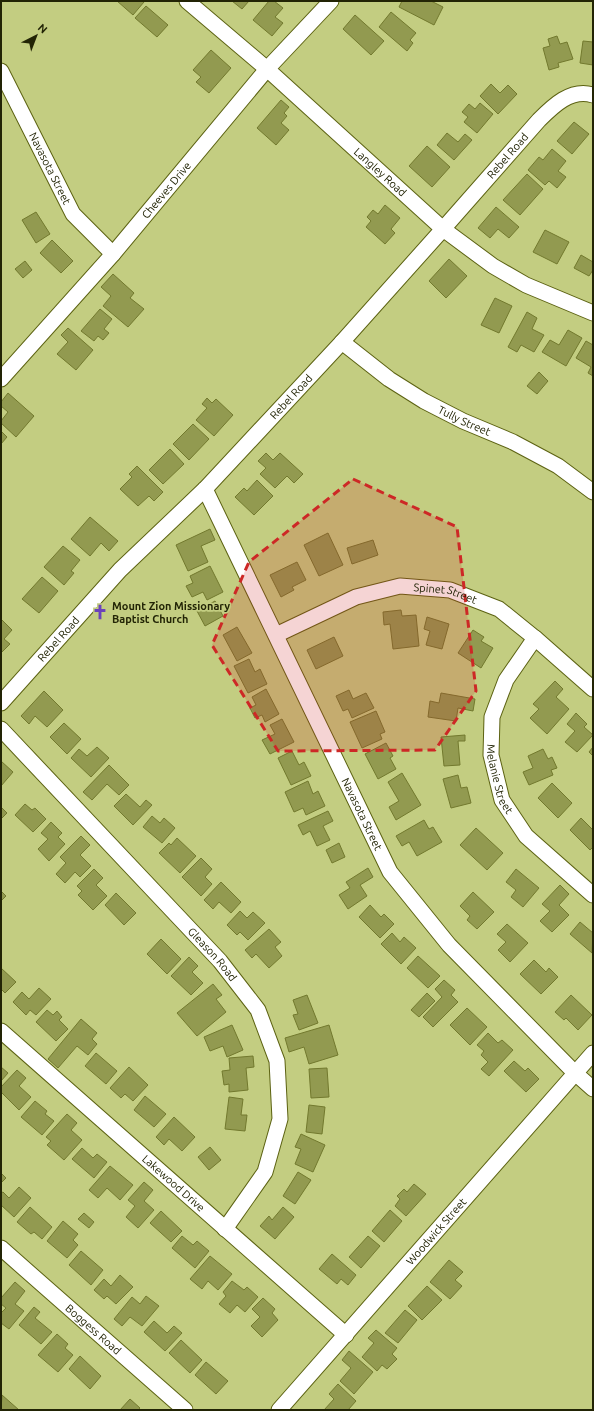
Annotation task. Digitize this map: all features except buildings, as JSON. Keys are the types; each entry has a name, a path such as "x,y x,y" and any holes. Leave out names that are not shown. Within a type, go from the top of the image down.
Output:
{"street":[{"name":"Langley Road","path":"187,1 267,69 443,230 493,266 526,285 593,314"},
{"name":"Cheeves Drive","path":"1,379 113,254 267,69 331,1"},
{"name":"Navasota Street","path":"1,72 73,214 113,254"},
{"name":"Rebel Road","path":"1,703 120,570 205,489 342,342 443,230 539,120 556,104 574,94 587,94"},
{"name":"Tully Street","path":"342,342 389,379 424,401 463,421 513,442 558,466 593,492"},
{"name":"Navasota Street","path":"205,489 390,872 449,946 575,1073 593,1089"},
{"name":"Spinet Street","path":"276,635 356,598 400,586 450,590 499,610 535,638 593,689"},
{"name":"Melanie Street","path":"535,638 506,680 492,717 490,755 502,800 526,836 593,895"},
{"name":"Gleason Road","path":"1,729 220,961 258,1010 277,1061 280,1119 265,1172 225,1229"},
{"name":"Lakewood Drive","path":"1,1031 346,1335"},
{"name":"Woodwick Street","path":"279,1410 593,1053"},
{"name":"Boggess Road","path":"1,1248 185,1410"}],"highlighted area":[{"path":"353,479 457,527 476,691 435,750 278,751 212,645 249,562"}],"place":[{"name":"Mount Zion Missionary Baptist Church","path":"100,612"}]}
